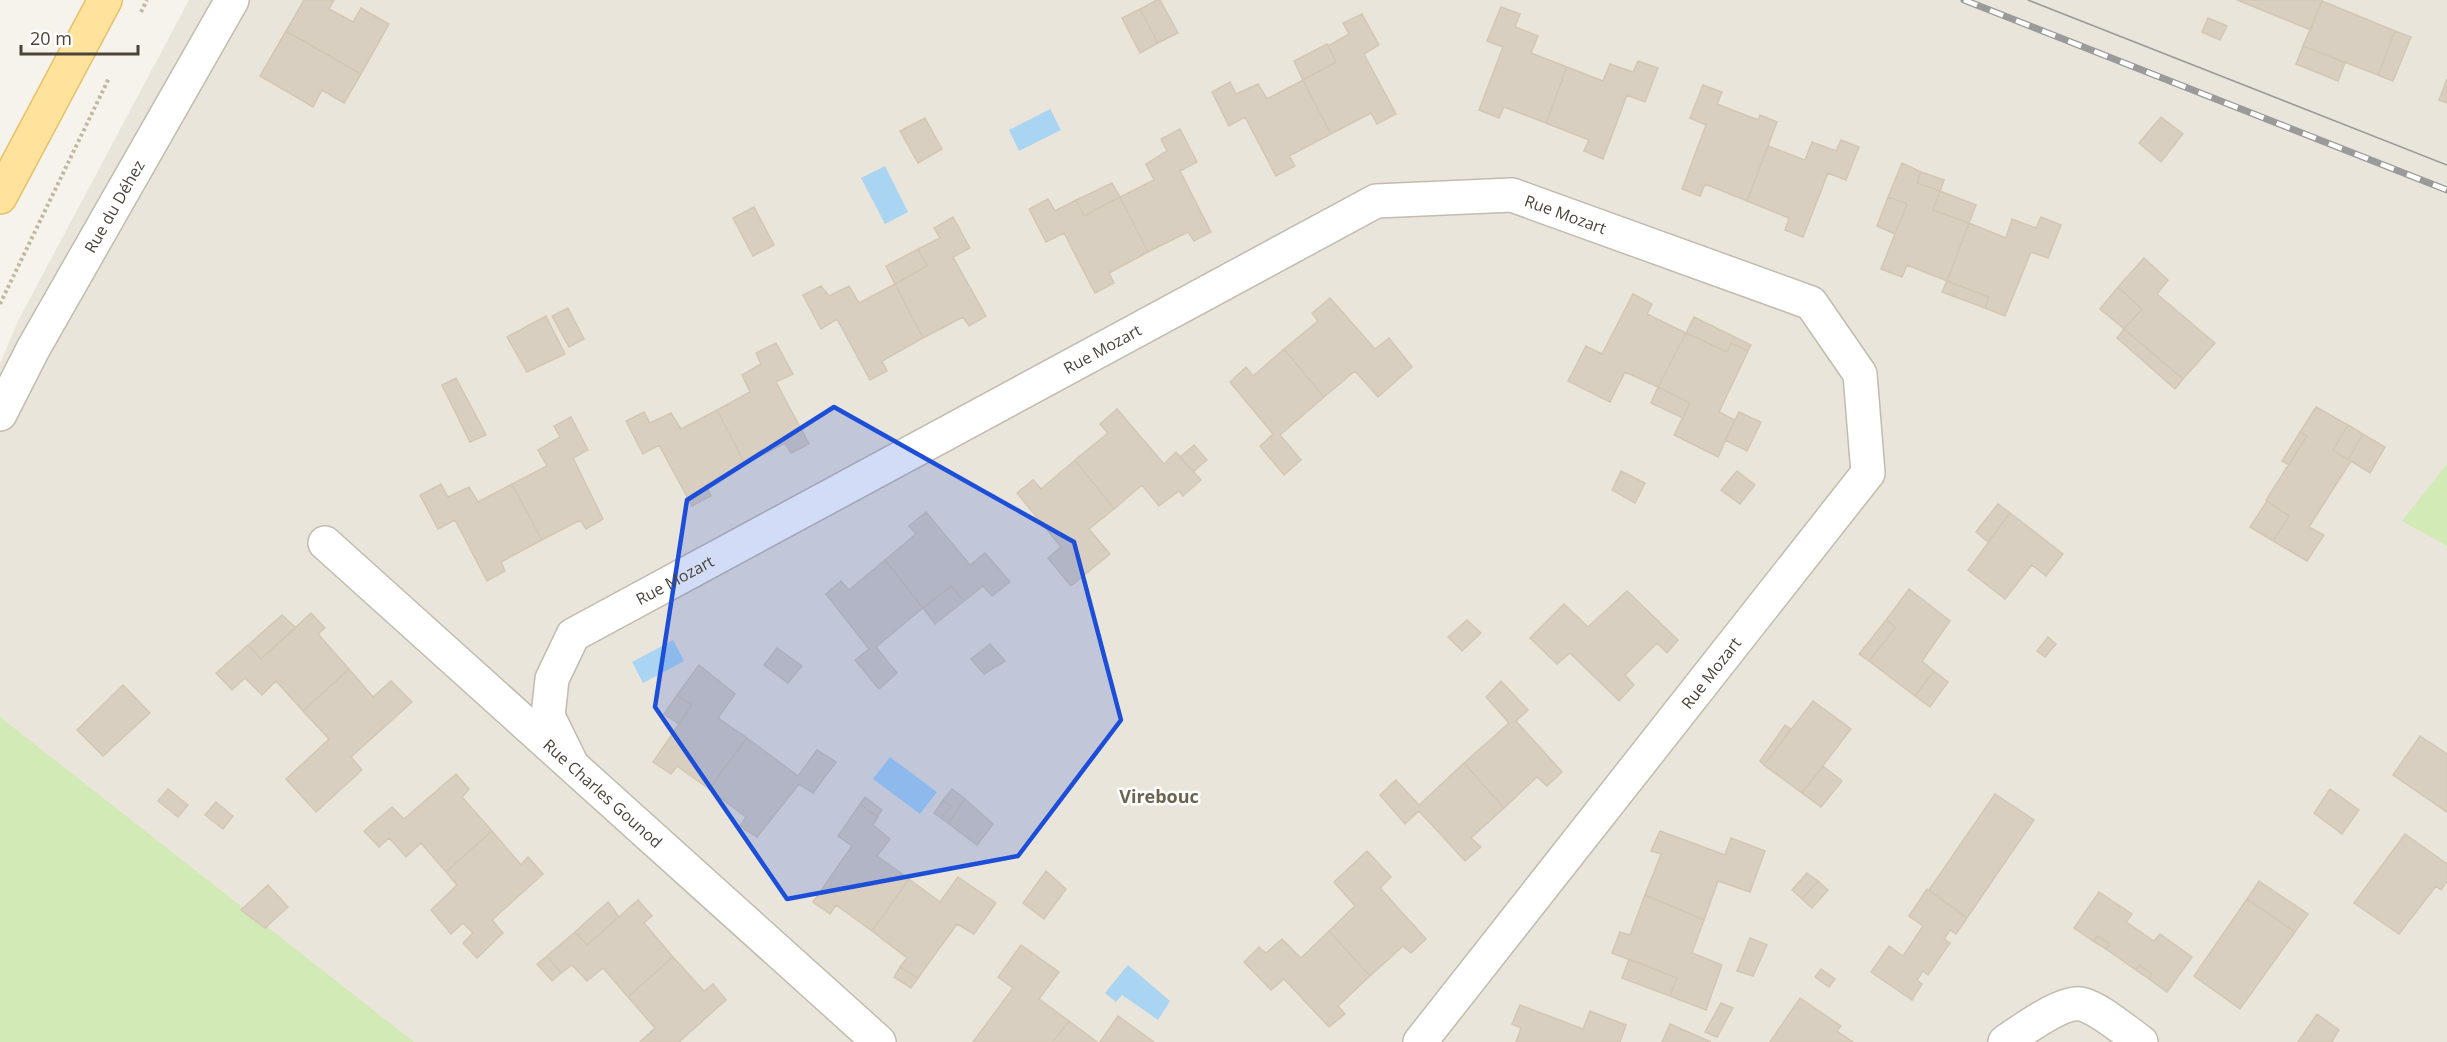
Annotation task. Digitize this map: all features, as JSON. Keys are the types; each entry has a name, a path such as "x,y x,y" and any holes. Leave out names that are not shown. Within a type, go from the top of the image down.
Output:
{"main road":[{"path":"0,197 105,0"}],"street":[{"name":"Rue du Déhez","path":"0,414 39,338 232,0"},
{"name":"Rue Mozart","path":"571,763 548,716 552,679 573,635 1376,201 1512,195 1811,303 1860,374 1869,473 1420,1042"},
{"name":"Rue Charles Gounod","path":"325,543 879,1042"},
{"path":"2005,1042 2029,1025 2057,1010 2080,1004 2100,1013 2141,1042"}],"path":[{"path":"138,18 147,0"},
{"path":"0,304 113,68"}],"highlighted area":[{"path":"834,407 1074,542 1121,720 1018,856 787,899 655,707 687,500"}],"shaded area":[{"path":"189,0 2447,0 2447,1042 0,1042 0,364 18,321"}],"green space":[{"path":"2447,464 2447,546 2402,521"},
{"path":"0,717 414,1042 0,1042"}],"water":[{"path":"1050,109 1061,130 1019,151 1009,130"},
{"path":"885,166 908,212 885,224 861,178"},
{"path":"673,640 684,661 643,683 632,662"},
{"path":"890,757 937,792 920,814 873,779"},
{"path":"1128,965 1170,1001 1158,1020 1122,995 1116,1002 1105,993"}],"building":[{"path":"304,0 334,0 329,9 353,22 361,8 389,24 361,74 286,31"},
{"path":"1160,0 1178,33 1158,43 1140,9"},
{"path":"2237,0 2322,0 2311,30"},
{"path":"2322,1 2395,31 2378,75 2303,46"},
{"path":"1501,7 1520,14 1515,27 1538,36 1531,53 1567,67 1546,123 1504,107 1499,118 1479,110 1503,47 1487,41"},
{"path":"1140,9 1158,43 1140,53 1122,18"},
{"path":"1362,14 1379,45 1364,54 1396,114 1377,124 1371,113 1331,134 1303,80 1336,62 1328,46 1349,34 1343,23"},
{"path":"2208,18 2227,26 2220,40 2202,32"},
{"path":"286,31 361,74 344,103 322,90 313,107 260,76"},
{"path":"2395,31 2411,37 2393,81 2378,75"},
{"path":"1327,44 1336,62 1303,80 1294,61"},
{"path":"2303,46 2345,63 2338,81 2296,64"},
{"path":"1638,61 1658,68 1645,102 1627,95 1603,159 1584,151 1589,140 1546,123 1567,67 1603,81 1610,64 1633,72"},
{"path":"2447,79 2447,103 2439,100"},
{"path":"1303,80 1331,134 1289,156 1295,166 1276,176 1245,117 1229,126 1212,92 1230,82 1236,94 1258,84 1267,99"},
{"path":"1703,85 1722,92 1717,104 1758,120 1760,115 1777,122 1747,201 1705,184 1700,196 1682,189 1706,125 1690,118"},
{"path":"2161,117 2183,134 2161,162 2139,143"},
{"path":"925,118 942,149 918,163 900,131"},
{"path":"1180,129 1197,162 1180,171 1211,232 1194,241 1188,232 1148,252 1120,197 1154,180 1146,164 1167,151 1161,139"},
{"path":"1841,140 1859,147 1846,180 1828,173 1803,237 1785,230 1789,218 1747,201 1768,146 1805,160 1812,142 1836,151"},
{"path":"1902,163 1921,172 1917,183 1940,191 1933,210 1969,223 1947,281 1907,265 1902,277 1881,269 1907,204 1888,197"},
{"path":"1921,172 1944,180 1940,191 1917,183"},
{"path":"1112,183 1120,197 1084,216 1076,200"},
{"path":"1940,191 1976,205 1969,223 1933,210"},
{"path":"1120,197 1148,252 1109,273 1114,283 1095,293 1064,233 1046,242 1029,209 1048,199 1055,211 1076,200 1084,216"},
{"path":"1888,197 1907,204 1895,234 1877,226"},
{"path":"754,207 774,245 753,256 733,218"},
{"path":"953,217 970,248 953,257 986,316 969,326 963,317 923,338 895,284 927,266 918,249 940,238 934,228"},
{"path":"2041,217 2061,225 2048,258 2031,252 2005,316 1985,308 1989,297 1947,281 1969,223 2006,238 2012,219 2036,228"},
{"path":"918,249 927,266 895,284 886,266"},
{"path":"2144,258 2168,280 2157,294 2215,343 2183,379 2124,329 2142,309 2118,287"},
{"path":"1947,281 1989,297 1985,308 1942,292"},
{"path":"895,284 923,338 882,361 887,371 870,380 837,319 821,329 803,295 821,286 829,296 849,286 859,303"},
{"path":"2118,287 2142,309 2124,329 2100,309"},
{"path":"1633,294 1652,304 1647,314 1686,333 1658,387 1625,372 1610,402 1568,381 1586,346 1602,354"},
{"path":"1330,298 1375,349 1389,338 1412,367 1378,397 1355,371 1324,397 1284,349 1318,321 1312,313"},
{"path":"568,308 584,339 569,347 552,316"},
{"path":"546,316 565,354 527,372 507,337"},
{"path":"1694,317 1751,345 1748,351 1731,343 1727,352 1686,333"},
{"path":"2124,329 2183,379 2175,389 2117,338"},
{"path":"1686,333 1727,352 1731,343 1748,351 1719,412 1735,420 1718,457 1674,435 1690,403 1658,387"},
{"path":"776,343 793,374 776,382 809,444 791,453 785,443 745,464 717,410 750,392 742,375 761,364 756,353"},
{"path":"1284,349 1324,397 1280,435 1301,460 1284,475 1260,446 1273,434 1230,382 1246,367 1253,376"},
{"path":"456,378 486,435 470,442 442,385"},
{"path":"1658,387 1690,403 1683,418 1651,403"},
{"path":"2316,407 2348,425 2333,450 2348,460 2363,434 2385,447 2370,473 2351,461 2309,527 2324,535 2307,561 2273,541 2289,516 2266,500 2307,436 2300,432"},
{"path":"1117,409 1164,464 1176,452 1201,480 1183,496 1179,491 1159,506 1142,485 1114,509 1075,460 1108,433 1100,424"},
{"path":"717,410 745,464 706,485 711,496 692,506 659,445 643,454 626,421 644,412 650,423 671,413 681,429"},
{"path":"1739,412 1761,422 1747,451 1725,440"},
{"path":"571,417 588,450 573,458 603,519 586,529 580,520 542,540 512,484 547,466 538,450 560,437 554,426"},
{"path":"2348,425 2363,434 2348,460 2333,450"},
{"path":"2300,432 2307,436 2289,465 2282,461"},
{"path":"1194,445 1207,460 1193,472 1180,457"},
{"path":"1075,460 1114,509 1089,529 1110,554 1071,586 1048,558 1061,547 1017,493 1033,480 1041,489"},
{"path":"1621,471 1645,483 1635,503 1612,490"},
{"path":"1737,471 1755,485 1740,504 1721,490"},
{"path":"441,484 448,497 469,487 478,502 512,484 542,540 501,562 505,571 487,581 455,520 438,529 420,495"},
{"path":"2267,501 2289,516 2273,541 2250,527"},
{"path":"1998,504 2010,513 1988,542 1976,532"},
{"path":"926,512 970,565 985,553 1010,582 992,596 983,586 964,601 951,586 923,608 885,560 916,534 909,526"},
{"path":"2010,513 2063,554 2046,576 2032,565 2005,599 1968,570"},
{"path":"885,560 923,608 876,647 897,673 879,689 855,660 869,649 826,594 841,581 849,590"},
{"path":"951,586 964,601 935,624 923,608"},
{"path":"1909,589 1950,621 1922,661 1934,671 1915,696 1869,661 1896,627 1886,620"},
{"path":"1627,591 1678,640 1667,653 1657,643 1625,675 1634,685 1619,701 1570,653 1557,664 1530,638 1564,604 1588,627"},
{"path":"311,613 325,628 318,634 349,669 303,711 276,681 262,695 245,678 232,690 216,673 248,645 261,659"},
{"path":"282,615 296,628 261,659 248,645"},
{"path":"1467,620 1481,633 1462,651 1448,637"},
{"path":"1886,620 1896,627 1869,661 1859,654"},
{"path":"2048,637 2056,644 2045,657 2037,651"},
{"path":"990,644 1005,661 984,674 971,659"},
{"path":"777,648 802,666 788,683 764,665"},
{"path":"699,665 735,694 718,718 747,738 709,789 677,766 671,774 653,762 692,705 677,695"},
{"path":"349,669 373,697 391,681 412,702 351,757 362,770 316,812 286,779 329,739 303,711"},
{"path":"1934,671 1948,682 1930,707 1915,696"},
{"path":"1501,681 1528,710 1516,721 1562,772 1547,786 1537,777 1504,808 1464,763 1509,723 1486,697"},
{"path":"123,685 150,713 103,756 77,730"},
{"path":"677,695 692,705 679,724 664,714"},
{"path":"1813,701 1851,729 1802,793 1764,765"},
{"path":"1785,725 1791,729 1764,765 1760,761"},
{"path":"2420,736 2447,754 2447,812 2393,775"},
{"path":"747,738 798,776 817,750 836,762 813,793 799,784 757,837 740,826 746,817 709,789"},
{"path":"1464,763 1504,808 1471,838 1481,847 1465,861 1419,811 1405,824 1380,795 1396,780 1419,805"},
{"path":"1823,766 1842,781 1821,807 1802,793"},
{"path":"456,774 469,789 462,797 492,831 446,872 421,843 406,857 389,838 379,847 364,831 392,807 404,819"},
{"path":"168,789 188,805 178,817 158,801"},
{"path":"952,789 965,799 948,823 941,818 951,806 943,800"},
{"path":"2330,789 2359,810 2342,834 2314,813"},
{"path":"1995,794 2034,820 1967,918 1929,890"},
{"path":"865,797 882,810 877,817 860,804"},
{"path":"965,799 993,824 977,845 948,823"},
{"path":"943,800 951,806 941,818 934,813"},
{"path":"216,802 233,816 223,829 205,815"},
{"path":"860,804 878,817 873,825 890,839 877,856 909,879 872,931 836,905 830,914 813,902 852,846 838,836"},
{"path":"492,831 521,865 528,857 543,874 492,920 503,933 477,958 463,943 473,933 463,923 451,934 431,910 457,885 446,872"},
{"path":"1660,831 1725,855 1731,838 1765,851 1750,892 1718,881 1704,920 1645,895 1661,854 1651,851"},
{"path":"2405,834 2447,864 2447,881 2441,890 2436,886 2399,934 2354,903"},
{"path":"1367,851 1391,877 1380,888 1426,939 1411,953 1403,946 1370,976 1329,931 1355,906 1334,882"},
{"path":"1046,871 1066,889 1044,919 1023,903"},
{"path":"1807,873 1818,881 1802,899 1792,890"},
{"path":"958,877 996,903 974,934 957,924 918,978 900,967 907,958 872,931 909,879 940,902"},
{"path":"1818,881 1828,890 1812,908 1802,899"},
{"path":"2259,881 2308,914 2295,932 2247,899"},
{"path":"268,885 288,907 265,928 241,910"},
{"path":"1927,889 1967,918 1956,934 1950,930 1944,939 1950,943 1928,975 1923,971 1917,980 1922,984 1912,1000 1871,972 1889,946 1903,956 1923,926 1909,916"},
{"path":"2099,892 2132,914 2126,922 2154,941 2160,934 2192,957 2167,992 2149,979 2152,974 2139,965 2136,970 2106,949 2110,944 2097,936 2093,941 2074,928"},
{"path":"1645,895 1704,920 1692,953 1722,965 1706,1010 1670,996 1677,978 1612,953 1620,932 1630,935"},
{"path":"2247,899 2295,932 2240,1009 2194,976"},
{"path":"638,900 652,916 644,923 673,957 628,997 603,968 587,981 572,965 561,973 547,956 575,932 587,945"},
{"path":"608,902 619,917 587,945 575,932"},
{"path":"1329,931 1370,976 1338,1006 1345,1014 1329,1027 1284,979 1271,990 1244,962 1259,947 1266,953 1282,939 1301,958"},
{"path":"2097,936 2110,944 2106,949 2093,941"},
{"path":"1750,938 1767,945 1753,976 1737,971"},
{"path":"1021,945 1059,972 1039,999 1069,1021 1053,1042 973,1042 1013,988 998,977"},
{"path":"547,956 561,973 552,981 537,964"},
{"path":"673,957 704,991 713,984 726,1000 679,1042 640,1042 655,1028 628,997"},
{"path":"1629,959 1677,978 1670,996 1622,978"},
{"path":"2139,965 2152,974 2149,979 2136,970"},
{"path":"900,967 918,978 911,988 894,977"},
{"path":"1821,969 1835,979 1829,987 1815,977"},
{"path":"1800,998 1841,1026 1837,1031 1853,1042 1770,1042"},
{"path":"1721,1003 1733,1008 1717,1037 1705,1032"},
{"path":"1520,1005 1583,1029 1590,1011 1626,1025 1620,1042 1516,1042 1521,1028 1512,1024"},
{"path":"2317,1014 2339,1030 2333,1042 2298,1042"},
{"path":"1118,1016 1154,1042 1100,1042"},
{"path":"1069,1021 1097,1042 1053,1042"},
{"path":"1670,1024 1711,1042 1662,1042"}],"tram line":[{"path":"2028,0 2447,165"}],"railway":[{"path":"1964,0 2447,190"}],"district":[{"name":"Virebouc","path":"1159,796"}]}
